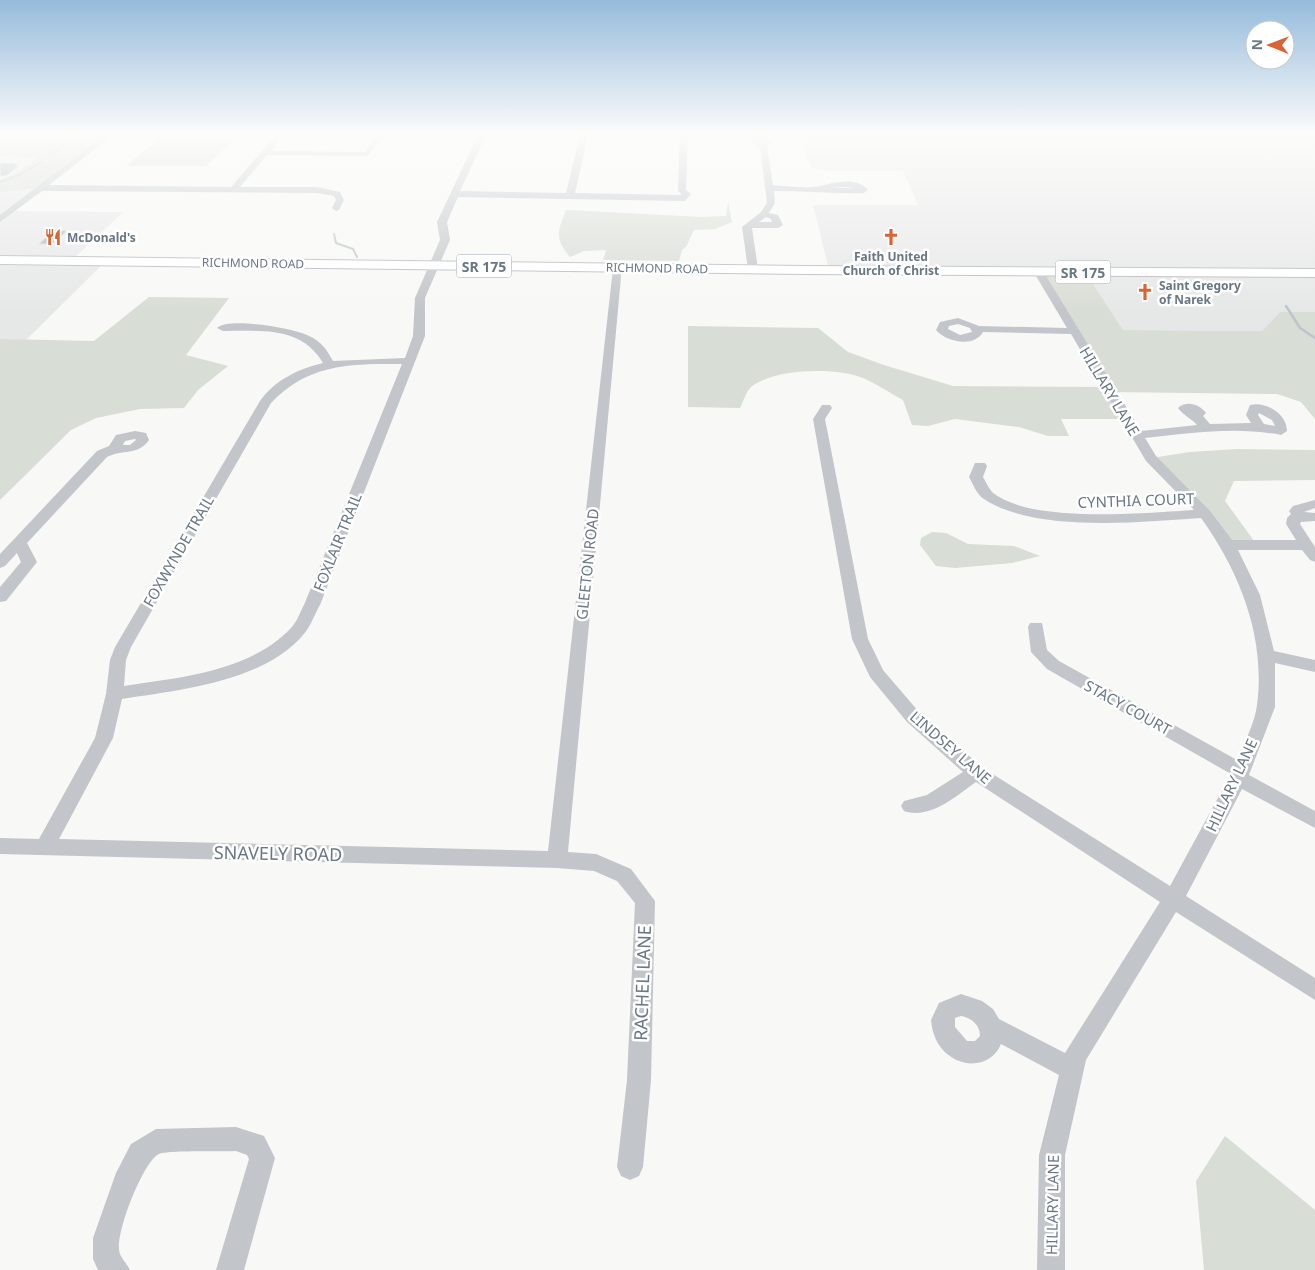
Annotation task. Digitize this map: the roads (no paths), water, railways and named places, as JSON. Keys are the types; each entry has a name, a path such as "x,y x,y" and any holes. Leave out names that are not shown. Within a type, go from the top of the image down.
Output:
{"main road":[{"name":"RICHMOND ROAD","path":"0,260 618,268 1315,273"}],"street":[{"path":"0,219 32,194"},
{"path":"335,194 339,196 336,208"},
{"name":"FOXLAIR TRAIL","path":"115,694 217,676 277,649 298,631 312,605 419,336 420,298 445,240 442,222 454,194"},
{"path":"485,194 685,198 687,194"},
{"path":"753,269 746,232 748,225 764,214 770,206 770,194"},
{"path":"748,225 778,225 775,217 764,214"},
{"name":"GLEETON ROAD","path":"557,860 618,268"},
{"name":"HILLARY LANE","path":"1038,271 1151,458 1204,514 1228,545 1252,595 1267,655 1266,708 1240,774 1174,898 1075,1056 1052,1155 1051,1270"},
{"path":"223,328 268,329 296,334 317,346 329,364"},
{"path":"977,329 1075,331"},
{"name":"FOXWYNDE TRAIL","path":"45,846 104,738 115,694 118,660 123,647 260,408 271,393 286,382 312,369 329,364 361,361 409,361"},
{"name":"LINDSEY LANE","path":"826,408 819,419 860,639 876,673 913,717 976,773 1315,990"},
{"path":"1196,416 1207,428"},
{"path":"1136,435 1207,428 1260,427"},
{"path":"0,562 102,454 116,447"},
{"name":"CYNTHIA COURT","path":"980,466 976,477 980,489 993,500 1010,507 1093,520 1204,514"},
{"path":"1300,518 1296,511 1298,509 1315,504"},
{"path":"1310,551 1293,524 1294,518 1315,517"},
{"path":"0,597 29,562 20,543"},
{"path":"1228,545 1310,551"},
{"name":"STACY COURT","path":"1036,627 1039,652 1053,665 1315,820"},
{"path":"1267,655 1315,666"},
{"path":"911,806 932,802 976,773"},
{"name":"SNAVELY ROAD","path":"0,846 557,860"},
{"name":"RACHEL LANE","path":"557,860 596,863 624,876 645,901 639,1080 630,1167"},
{"path":"991,1027 1073,1070"},
{"path":"116,1270 106,1260 106,1238 129,1173 140,1153 156,1141 236,1140 255,1145 262,1158 230,1270"}],"waterway":[{"path":"334,234 336,243 353,249 357,257"},
{"path":"1286,306 1300,328 1315,338"}],"place":[{"name":"McDonald's","path":"53,237"},
{"name":"Faith United Church of Christ","path":"891,237"},
{"name":"Saint Gregory of Narek","path":"1145,292"}]}
